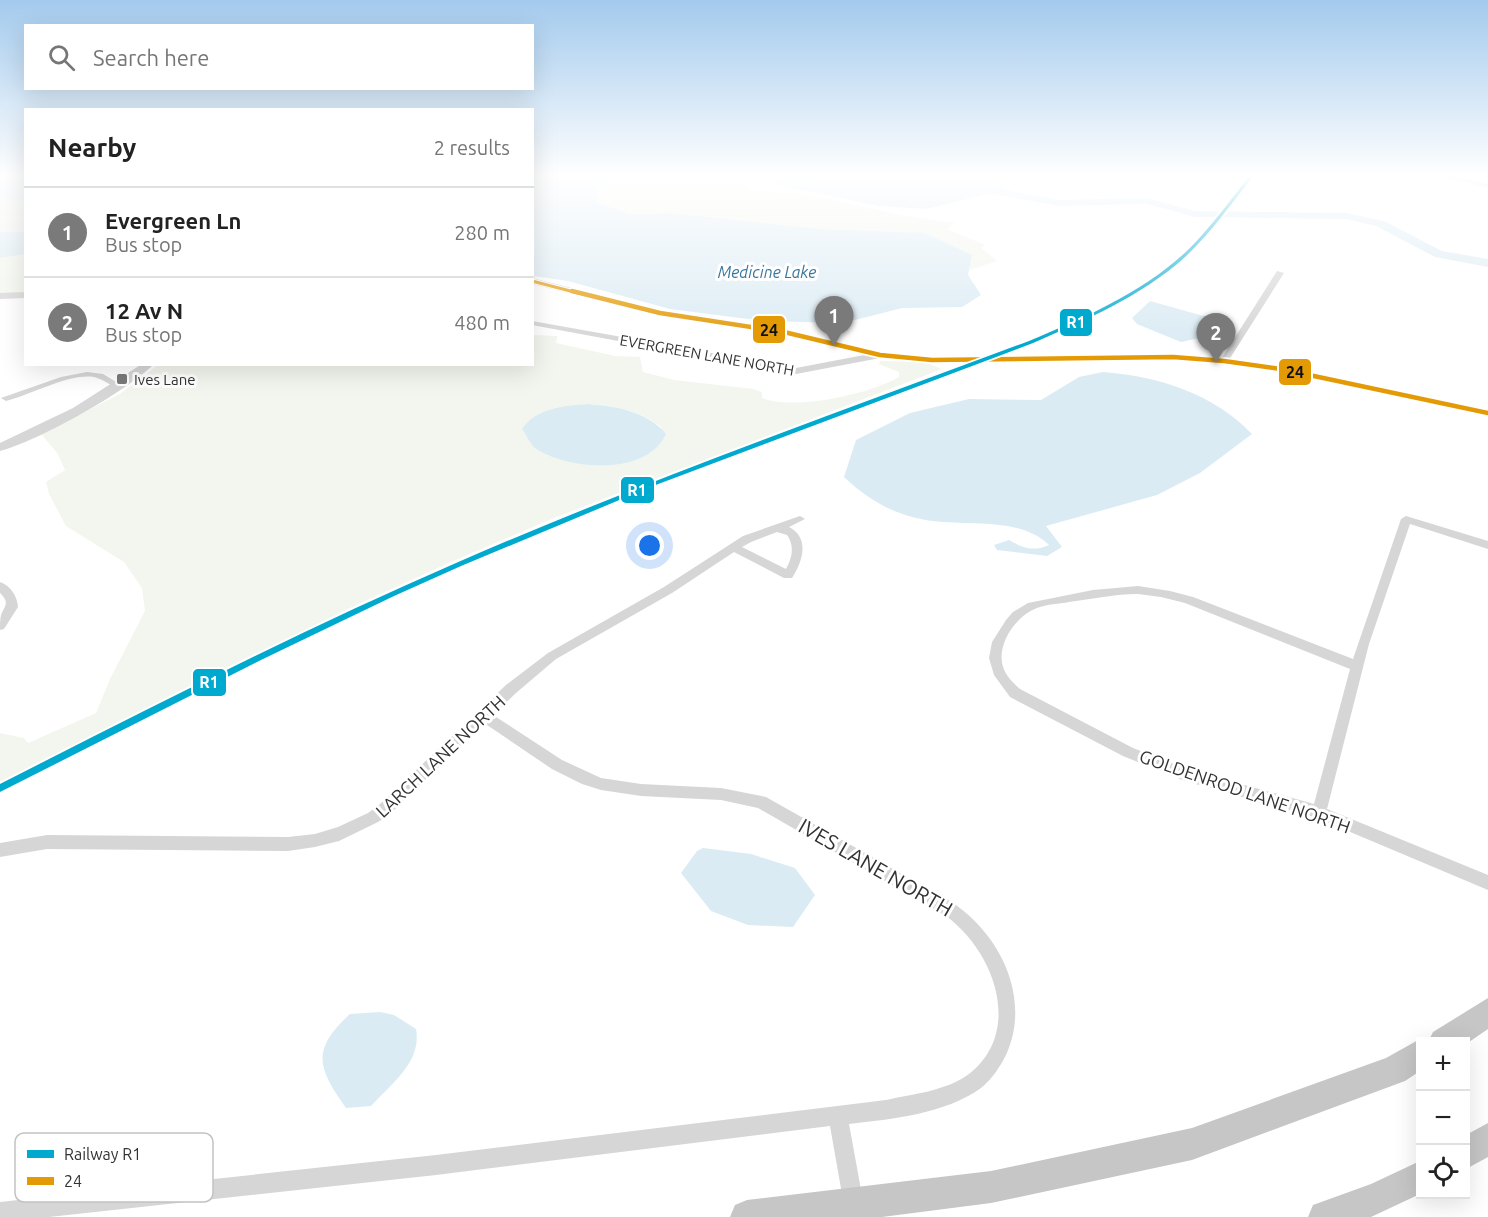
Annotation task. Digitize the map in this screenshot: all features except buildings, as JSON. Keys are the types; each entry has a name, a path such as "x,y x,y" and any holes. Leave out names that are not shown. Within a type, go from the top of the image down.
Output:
{"highway":[{"path":"1449,1037 1488,1012"},
{"path":"747,1217 855,1210 991,1187 1192,1144 1394,1070 1416,1056"},
{"path":"1470,1150 1488,1139"},
{"path":"1325,1217 1378,1198 1416,1179"}],"street":[{"path":"1224,361 1280,273"},
{"path":"534,282 660,313 784,332 880,355 933,360 1173,357 1224,361 1292,371 1488,413"},
{"path":"0,298 24,297"},
{"name":"EVERGREEN LANE NORTH","path":"534,323 796,371 813,370 880,355"},
{"path":"0,447 80,410 146,366"},
{"path":"6,398 25,395 72,376 97,375 119,386"},
{"name":"LARCH LANE NORTH","path":"0,850 57,842 288,844 314,842 340,836 366,824 384,810 485,717 511,689 552,656 668,590 733,547 771,528 800,519"},
{"path":"1319,812 1357,666 1406,519 1488,545"},
{"path":"733,547 788,575 794,567 799,547 795,537 787,531 771,528"},
{"path":"0,586 11,597 12,607 0,626"},
{"name":"GOLDENROD LANE NORTH","path":"1357,666 1197,603 1162,593 1099,591 1038,602 1022,608 1009,623 994,653 995,666 1002,680 1015,693 1128,752 1185,775 1319,812 1488,884"},
{"name":"IVES LANE NORTH","path":"213,1189 436,1165 886,1110 940,1096 976,1079 996,1055 1008,1024 1006,987 990,948 960,916 761,802 735,793 631,789 599,784 573,773 485,717"},
{"path":"838,1117 855,1210"},
{"name":"IVES LANE NORTH","path":"0,1212 93,1202"}],"shaded area":[{"path":"0,231 24,231 24,294 0,296"},
{"path":"867,231 951,231 985,245 981,248 997,261 969,270 972,255 925,233"},
{"path":"534,335 557,336 556,343 615,356 640,357 643,372 674,380 753,389 762,392 762,398 776,402 812,402 852,395 899,377 899,372 879,364 880,361 924,362 942,369 554,518 451,562 352,607 0,783 0,733 24,738 28,743 96,713 110,679 145,611 142,588 124,562 66,526 49,494 46,482 65,470 58,454 41,434 120,394 157,366 534,366","holes":["587,404 616,408 645,417 661,427 619,464 599,465 565,460 553,409"]}],"water":[{"name":"Medicine Lake","path":"534,231 867,231 925,233 972,255 968,275 981,295 962,307 902,308 843,323 764,321 670,309 568,281 534,276"},
{"path":"0,232 24,232 24,254 0,258"},
{"path":"1150,301 1207,317 1209,323 1204,337 1181,342 1137,324 1132,318"},
{"path":"1103,372 1144,378 1184,390 1220,408 1252,434 1200,473 1157,495 1046,526 1062,547 1047,556 997,550 994,545 1009,540 1029,548 1049,545 1024,530 994,524 933,521 908,516 874,500 844,477 856,440 910,413 969,399 1041,400 1079,377"},
{"path":"587,404 630,411 650,420 666,434 656,448 642,457 625,463 586,465 566,461 535,448 522,429 543,412 560,407"},
{"path":"703,848 751,854 795,868 815,895 793,927 748,925 711,911 681,873 697,851"},
{"path":"380,1012 394,1015 416,1029 417,1041 414,1052 404,1071 371,1106 346,1108 324,1070 322,1059 324,1049 337,1027 350,1014"}],"waterway":[{"path":"1395,231 1439,254 1488,263"}],"rail line":[{"name":"R1","path":"0,788 260,657 458,565 650,485 1031,342 1090,316 1128,296 1164,272 1191,249 1207,231"}],"transit line":[{"name":"24","path":"534,282 660,313 784,332 880,355 932,360 1173,357 1224,361 1281,369 1488,413"}],"place":[{"name":"Evergreen Ln","path":"834,346"},
{"name":"12 Av N","path":"1216,363"},
{"name":"Ives Lane","path":"122,379"}]}
